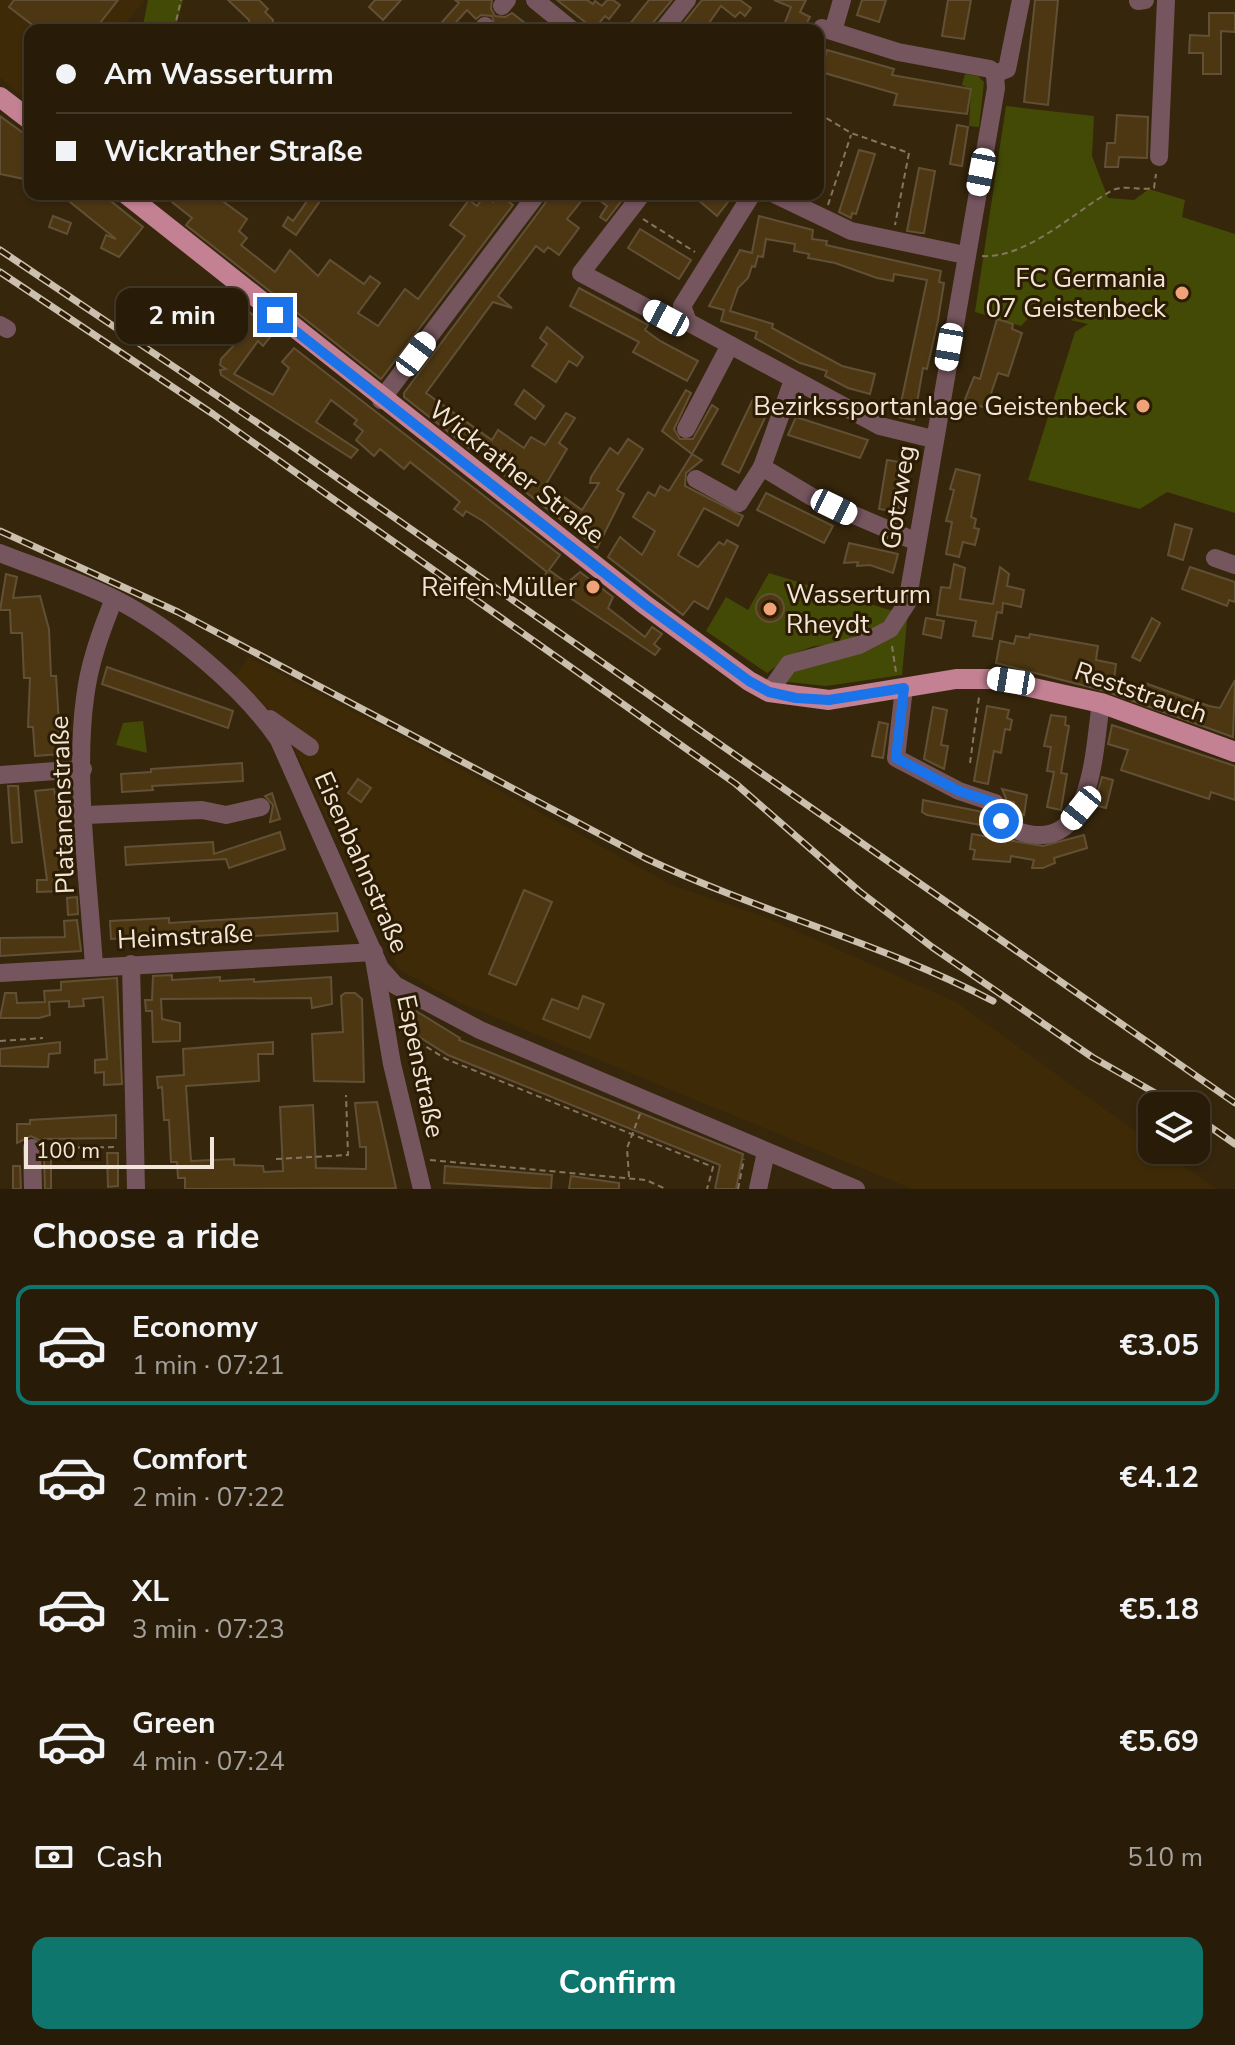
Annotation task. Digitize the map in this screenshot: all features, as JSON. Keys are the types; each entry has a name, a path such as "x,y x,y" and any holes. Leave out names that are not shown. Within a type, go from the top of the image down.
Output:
{"main road":[{"path":"0,97 24,112"},
{"name":"Wickrather Straße","path":"133,200 381,400 695,644 769,692"},
{"name":"Reststrauch","path":"769,692 829,700 982,678 1029,684 1101,703 1235,752"}],"street":[{"path":"535,0 565,24"},
{"path":"668,24 687,0"},
{"path":"842,0 824,31 898,52 990,69 995,74"},
{"name":"Gotzweg","path":"890,629 907,603 996,88 995,74 1007,69 1021,0"},
{"path":"1159,157 1166,0"},
{"path":"381,400 532,200"},
{"path":"637,200 581,273 666,318 685,314"},
{"path":"748,200 682,306 688,322 880,426 933,439"},
{"path":"785,200 823,220 892,242 965,255"},
{"path":"686,429 730,345"},
{"path":"696,479 739,503 762,467 793,380"},
{"path":"762,467 812,497 917,542"},
{"name":"Eisenbahnstraße","path":"0,553 114,599 226,679 261,713 279,740 380,968 395,985 480,1030 856,1189"},
{"path":"1215,558 1235,565"},
{"name":"Platanenstraße","path":"94,966 83,769 85,699 99,635 114,599"},
{"path":"769,692 781,671 796,659 859,645 890,629"},
{"path":"901,688 896,758 959,791 995,803 1001,821 1014,831 1034,835 1051,833 1069,823 1081,808 1087,791 1101,703"},
{"path":"261,713 310,747"},
{"path":"0,775 83,769"},
{"path":"86,815 202,810 226,815 261,807"},
{"name":"Heimstraße","path":"0,973 374,952"},
{"name":"Espenstraße","path":"374,952 389,1049 422,1189"},
{"path":"131,964 136,1189"},
{"path":"32,1148 33,1189"},
{"path":"758,1189 766,1152"}],"path":[{"path":"175,24 181,0"},
{"path":"824,117 851,133 909,153 892,242"},
{"path":"823,220 851,133"},
{"path":"965,255 1003,256 1080,214 1111,191 1154,188 1159,157"},
{"path":"629,210 710,261"},
{"path":"890,629 901,688"},
{"path":"970,763 982,678"},
{"path":"401,1031 446,1059 713,1167 707,1189"},
{"path":"0,1041 43,1038"},
{"path":"276,1159 348,1155 346,1095"},
{"path":"629,1178 627,1148 646,1101"},
{"path":"738,1189 747,1144"},
{"path":"32,1148 135,1147"},
{"path":"435,1160 646,1180 666,1189"}],"shaded area":[{"path":"0,0 145,0 125,24 24,24 24,97 0,77"},
{"path":"248,657 404,738 672,885 765,917 956,1002 1138,1133 1138,1164 1181,1164 1216,1189 912,1189 460,1003 398,969 282,722 235,677"}],"green space":[{"path":"148,0 183,0 177,24 143,24"},
{"path":"965,74 978,76 984,82 979,127 969,126 971,89 962,85"},
{"name":"Bezirkssportanlage Geistenbeck","path":"1006,106 1094,116 1092,156 1108,198 1134,200 1149,189 1185,200 1182,217 1235,234 1235,513 1167,492 1140,509 1028,480 1075,332 1088,324 1034,312 1021,326 975,312"},
{"path":"769,573 893,611 880,626 835,645 814,646 795,653 767,673 706,631 726,597 748,610"},
{"path":"908,610 902,675 826,686 787,682 789,669 820,660"},
{"path":"143,721 147,753 116,745 123,723"}],"building":[{"path":"14,0 118,0 101,24 31,24 9,7"},
{"path":"228,0 259,0 268,9 265,12 273,24 249,24"},
{"path":"375,0 401,0 383,20 369,7"},
{"path":"455,0 492,0 491,9 495,16 505,17 512,13 526,24 494,24 492,16 481,15 476,19 467,10 454,24 440,24 459,3"},
{"path":"557,0 587,0 593,4 595,1 602,6 607,0 613,0 620,5 609,19 605,16 598,24 588,24"},
{"path":"649,0 672,0 652,24 630,24"},
{"path":"702,0 740,0 751,8 745,16 740,12 735,17 721,6 708,24 683,24"},
{"path":"774,0 806,0 800,12 810,17 806,24 784,24 791,7"},
{"path":"862,0 886,0 879,22 857,15"},
{"path":"948,0 971,0 964,39 942,36"},
{"path":"1035,0 1058,0 1048,105 1024,102"},
{"path":"1209,13 1235,13 1235,32 1221,31 1221,74 1203,74 1203,53 1189,53 1190,35 1209,36"},
{"path":"827,50 894,69 892,75 971,89 967,114 894,105 897,94 824,73"},
{"path":"1117,115 1148,117 1147,158 1119,157 1118,167 1105,167 1107,143 1115,143"},
{"path":"0,116 24,134 24,179 0,174"},
{"path":"957,125 968,127 962,166 950,164"},
{"path":"859,150 875,154 856,214 852,213 851,218 839,212"},
{"path":"919,168 935,171 924,233 907,231"},
{"path":"67,200 109,200 143,227 119,257 101,248 106,235 116,239"},
{"path":"221,200 247,219 239,231 247,238 241,245 275,272 290,250 318,276 330,260 364,284 370,276 380,283 358,313 378,326 405,289 418,299 465,236 450,225 469,200 477,206 481,200 506,200 513,205 381,379 186,225 192,218 172,202"},
{"path":"308,200 321,200 296,235 283,226 288,217 293,221"},
{"path":"548,200 582,200 567,219 579,228 559,255 548,247 544,252 536,246 498,296 512,308 493,302 426,393 492,440 498,430 524,448 531,437 545,445 566,413 575,418 559,443 567,449 546,484 582,510 599,483 590,483 591,477 610,448 618,454 628,439 643,449 617,490 624,494 597,548 505,476 511,469 480,444 474,452 404,397"},
{"path":"599,200 622,200 606,221 600,217 607,206"},
{"path":"698,200 729,200 717,216"},
{"path":"53,216 71,223 67,234 49,227"},
{"path":"759,216 813,230 812,239 827,241 826,245 941,271 939,282 944,283 938,320 927,369 923,368 914,420 898,417 927,280 894,274 893,281 877,278 835,263 808,258 809,254 794,251 795,244 766,239 763,257 758,256 755,267 752,266 748,278 738,288 730,311 773,324 772,328 842,366 875,374 870,394 848,388 825,376 827,371 800,363 755,338 757,332 721,321 724,310 709,306 740,250 752,253"},
{"path":"640,229 691,260 679,279 628,248"},
{"path":"579,288 648,325 645,330 660,341 698,361 687,381 633,352 639,342 570,306"},
{"path":"232,298 274,332 263,346 258,341 234,374 273,395 289,368 282,362 294,348 560,555 549,570 567,583 580,572 613,597 608,608 645,637 652,627 662,634 654,644 660,649 655,655 542,579 547,572 483,521 466,511 463,516 454,509 460,502 410,462 404,469 380,449 374,456 356,440 363,431 354,424 357,420 331,400 316,422 358,450 351,458 221,375 220,370 226,369 220,365 221,359 240,339 238,330 220,313"},
{"path":"997,319 1013,324 1012,329 1022,333 1008,376 998,373 986,408 977,405 974,417 960,412 974,377 980,379"},
{"path":"547,327 583,357 577,366 569,361 556,382 532,366 547,344 540,338"},
{"path":"524,390 544,406 535,419 515,404"},
{"path":"686,390 691,393 674,429 680,439 693,439 712,405 718,409 692,454 662,431"},
{"path":"754,397 771,405 739,473 722,464"},
{"path":"796,417 868,440 860,458 788,435"},
{"path":"692,454 702,460 686,473 685,486 743,516 738,526 704,508 678,555 698,567 719,542 724,545 727,540 738,546 708,609 694,601 683,615 608,557 620,537 642,555 655,531 633,517 648,492 655,496 660,486 669,491"},
{"path":"887,460 906,463 898,512 879,509"},
{"path":"956,469 980,475 971,517 976,519 974,528 979,529 975,545 963,542 959,557 946,554 952,522 946,521"},
{"path":"766,493 833,526 824,543 757,510"},
{"path":"1175,524 1192,529 1183,560 1168,555"},
{"path":"849,543 898,554 893,573 870,565 857,566 858,562 844,563"},
{"path":"954,564 965,568 960,599 993,604 1000,567 1009,574 1007,586 1024,590 1021,607 1003,603 1002,613 997,612 992,639 973,636 976,621 937,615 941,587 950,588"},
{"path":"1190,567 1235,582 1235,602 1229,600 1227,606 1182,589"},
{"path":"6,574 17,577 13,598 40,596 49,629 51,676 56,676 61,754 35,756 33,727 28,727 30,678 24,678 22,633 11,633 10,610 0,610"},
{"name":"Wasserturm Rheydt","path":"770,594 780,598 784,608 780,618 770,622 760,618 756,608 760,598"},
{"path":"926,618 944,621 941,638 923,634"},
{"path":"1152,618 1160,623 1140,661 1132,657"},
{"path":"1030,634 1098,646 1096,660 1116,664 1114,680 1142,689 1145,683 1209,706 1220,708 1235,680 1233,737 1105,691 996,663 1000,641 1014,644 1016,636 1029,638"},
{"path":"107,667 233,711 228,728 102,684"},
{"path":"987,706 1009,710 1007,718 1012,720 1010,730 1005,729 1001,753 994,751 988,784 974,781"},
{"path":"933,707 947,710 941,745 948,746 944,769 924,759"},
{"path":"1051,715 1066,717 1065,725 1069,726 1061,773 1067,774 1061,810 1047,807 1054,772 1047,771 1051,747 1044,746"},
{"path":"879,722 888,724 883,758 872,756"},
{"path":"1112,725 1235,766 1235,800 1211,792 1209,799 1121,770 1128,750 1108,744"},
{"path":"242,763 243,781 152,786 153,790 122,792 121,774"},
{"path":"1102,777 1113,780 1106,808 1094,805"},
{"path":"358,779 371,788 361,802 348,793"},
{"path":"8,786 18,786 22,842 12,843"},
{"path":"54,789 66,855 66,891 37,892 37,880 47,880 35,791"},
{"path":"1002,789 1027,795 1024,815 1013,813 1014,802 1007,801"},
{"path":"272,793 280,819 270,822 273,805 265,796"},
{"path":"923,800 983,812 981,825 927,815 922,812"},
{"path":"280,832 285,849 229,868 226,859 126,865 125,847 213,842 214,854"},
{"path":"972,834 1043,846 1084,835 1087,848 1054,858 1055,863 1043,868 1032,868 1034,860 1011,856 1010,862 973,859 975,850 970,849"},
{"path":"524,890 552,902 516,985 489,974"},
{"path":"77,897 78,914 68,915 67,898"},
{"path":"337,913 338,931 170,941 170,935 111,939 110,921 169,918 169,923"},
{"path":"77,920 81,951 0,956 0,938 65,937 64,921"},
{"path":"172,975 172,980 220,977 220,981 254,979 254,982 331,977 332,1004 312,1008 311,998 161,999 162,1019 180,1023 180,1041 153,1042 152,1011 146,1011 145,1000 152,1000 153,976"},
{"path":"117,978 122,1084 104,1085 104,1072 95,1073 95,1060 107,1059 103,997 83,999 84,1006 69,1007 69,1001 49,1002 50,1015 39,1018 0,1018 5,993 16,993 17,1003 45,1002 44,991 61,990 61,982"},
{"path":"355,993 362,999 364,1082 314,1081 312,1034 343,1032 341,996"},
{"path":"583,996 604,1004 590,1038 543,1019 552,999 578,1009"},
{"path":"416,1011 459,1040 743,1154 736,1189 715,1189 720,1165 448,1055 405,1028"},
{"path":"60,1042 60,1053 49,1054 48,1067 0,1066 0,1049"},
{"path":"273,1042 273,1054 258,1054 259,1081 186,1086 191,1161 234,1159 234,1165 263,1166 264,1172 283,1171 280,1107 313,1105 316,1168 366,1169 366,1147 360,1147 355,1103 377,1102 396,1188 185,1189 185,1178 178,1178 177,1162 171,1162 169,1120 164,1120 162,1087 158,1088 157,1077 184,1075 183,1049"},
{"path":"116,1115 116,1138 44,1139 43,1142 31,1136 17,1143 17,1124 30,1124 30,1120"},
{"path":"107,1153 118,1153 118,1186 108,1187"},
{"path":"44,1159 51,1159 51,1189 45,1189"},
{"path":"13,1166 20,1166 21,1189 13,1189"},
{"path":"445,1166 552,1175 551,1189 444,1183"},
{"path":"571,1176 619,1183 619,1189 569,1189"}],"railway":[{"path":"0,250 283,440 1235,1103"},
{"path":"0,272 213,414 736,784 859,891 932,947 1092,1057 1153,1092"},
{"path":"0,531 178,612 645,858 951,980 993,1001"},
{"path":"1210,1127 1235,1144"}],"place":[{"name":"FC Germania 07 Geistenbeck","path":"1182,293"},
{"name":"Bezirkssportanlage Geistenbeck","path":"1143,406"},
{"name":"Reifen Müller","path":"593,587"},
{"name":"Wasserturm Rheydt","path":"770,609"}],"route":[{"path":"275,315 695,644 749,681 769,692 829,700 904,688 896,758 959,791 995,803 1001,821"}]}
